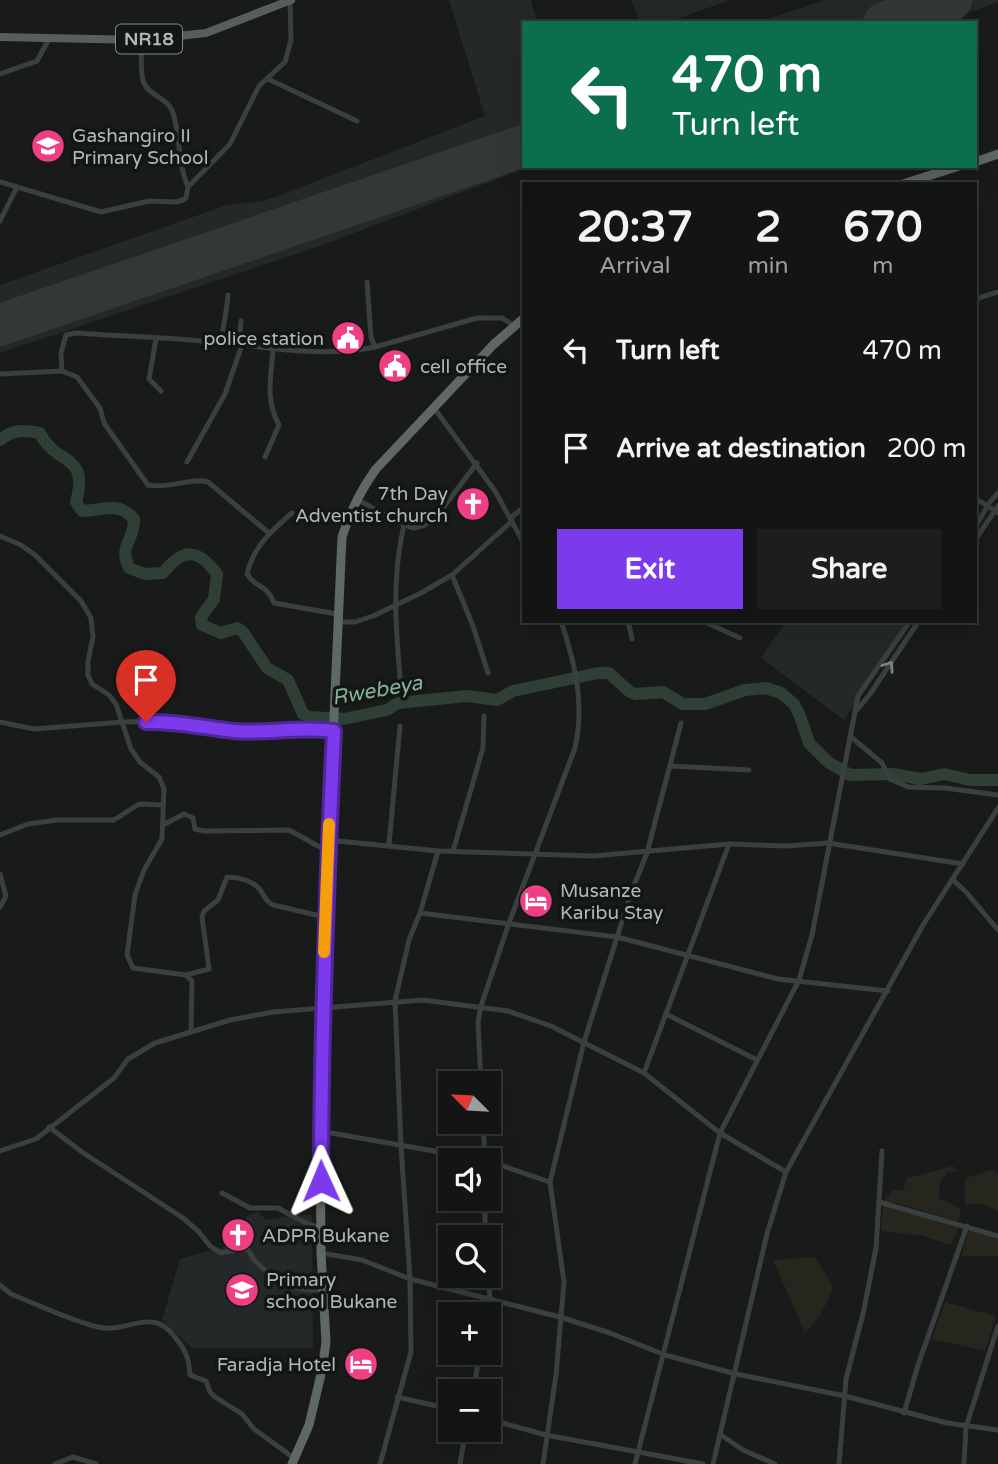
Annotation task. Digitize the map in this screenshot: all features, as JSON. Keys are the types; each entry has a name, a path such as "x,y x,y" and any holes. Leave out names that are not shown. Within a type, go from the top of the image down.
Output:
{"highway":[{"path":"977,161 998,155"},
{"path":"909,182 953,168"},
{"path":"293,1461 309,1425 326,1342 321,1253 320,1131 327,851 342,537 356,499 376,469 494,344 522,320"}],"main road":[{"name":"NR18","path":"0,37 142,40 206,33 291,0"}],"street":[{"path":"0,181 107,212 149,201 183,200 188,187 230,144 259,86 285,62 291,40 291,0"},
{"path":"0,74 37,61 50,37"},
{"path":"142,40 142,80 148,90 166,100 170,106 180,150 180,169 188,187"},
{"path":"268,79 357,121"},
{"path":"0,221 17,187"},
{"path":"367,282 371,337 375,347"},
{"path":"977,298 998,292"},
{"path":"222,343 228,295"},
{"path":"62,371 61,353 66,335 76,333 222,343 273,350 346,351 375,347 477,318 502,318 515,326"},
{"path":"187,462 225,394 241,345 241,321"},
{"path":"156,339 149,379 162,391"},
{"path":"265,457 279,425 271,410 270,399 273,350"},
{"path":"0,374 62,371 77,377 100,408 104,424 148,485 175,486 198,480 208,482 269,533"},
{"path":"434,408 477,463 522,540"},
{"path":"356,499 404,525 414,527 430,522 477,463"},
{"path":"977,524 998,493"},
{"path":"977,500 997,510 977,537"},
{"path":"292,513 269,533 259,546 247,574 251,580 270,592 274,603 355,622 421,593 452,575 522,509"},
{"path":"401,688 395,605 397,565 404,525"},
{"path":"0,536 21,545 35,555 81,601 91,618 93,637 88,675 92,684 109,695 116,704 131,749 140,762 159,777 164,789 162,839 144,870 135,895 127,955 133,968 186,975 209,970 202,917 204,911 218,900 227,877 238,877 257,886 266,902 273,905 325,917"},
{"path":"452,575 473,626 488,673"},
{"path":"480,1071 478,1022 481,1006 509,923 575,748 579,729 580,696 575,666 562,623"},
{"path":"628,623 632,639"},
{"path":"707,623 740,638"},
{"path":"635,1464 720,1133 799,980 812,934 858,696 909,623"},
{"path":"857,710 866,701 918,623"},
{"path":"453,851 483,748 484,716"},
{"path":"0,722 34,729 170,721 236,731 334,728"},
{"path":"543,1464 556,1375 564,1282 550,1182 584,1042 647,853 681,723"},
{"path":"389,844 400,726"},
{"path":"850,736 883,766 890,779 908,787 957,789 998,795"},
{"path":"670,766 749,770"},
{"path":"0,835 28,824 57,820 114,820 139,804 163,805"},
{"path":"713,1464 768,1234 786,1172 923,925 997,811"},
{"path":"163,825 184,814 193,818 195,829 204,831 289,830 327,851"},
{"path":"328,840 453,851 593,856 729,844 786,846 828,843 962,863"},
{"path":"644,1073 729,844"},
{"path":"380,1464 411,1352 410,1279 395,1001 408,940 420,913 438,850"},
{"path":"0,874 6,896 0,907"},
{"path":"951,879 997,928"},
{"path":"420,913 617,937 778,979 888,991"},
{"path":"186,975 192,981 191,1031"},
{"path":"0,1151 36,1139 114,1078 128,1059 155,1043 191,1031 273,1012 424,999 481,1006 551,1026 644,1073 720,1133 786,1172"},
{"path":"666,1014 757,1060"},
{"path":"49,1127 82,1152 183,1218 199,1231 210,1246 221,1253 244,1248 266,1271 287,1286 323,1290"},
{"path":"320,1131 485,1160 484,1134"},
{"path":"839,1464 846,1379 876,1248 882,1151"},
{"path":"501,1165 550,1182"},
{"path":"222,1193 250,1208 278,1208 321,1228"},
{"path":"879,1202 998,1236"},
{"path":"904,1413 967,1226"},
{"path":"321,1253 362,1260 410,1279 560,1317 610,1332 664,1355 736,1374 845,1396 966,1427 998,1430"},
{"path":"0,1285 11,1294 99,1328 153,1321 164,1325 185,1349 189,1357 190,1375 206,1381 215,1397 242,1414 254,1429 293,1461"},
{"path":"489,1288 489,1302"},
{"path":"964,1464 966,1427 998,1326"},
{"path":"397,1397 438,1406"},
{"path":"501,1423 546,1435 703,1464"},
{"path":"720,1435 775,1464"},
{"path":"460,1464 464,1442"},
{"path":"55,1464 73,1457 96,1464"}],"shaded area":[{"path":"449,0 531,0 536,21 522,21 522,168 527,168 317,247 0,353 0,285 227,205 262,201 278,196 485,116"},
{"path":"631,0 731,0 671,21 640,21"},
{"path":"825,0 998,0 945,21 762,21"},
{"path":"785,623 906,623 844,720 761,658"},
{"path":"953,1166 957,1172 948,1172 940,1182 939,1198 961,1209 959,1222 898,1203 884,1202 892,1190 903,1190 907,1178"},
{"path":"991,1170 998,1174 998,1212 983,1204 965,1205 965,1178"},
{"path":"883,1205 959,1226 951,1245 923,1236 881,1231"},
{"name":"Primary school Bukane","path":"258,1211 266,1220 299,1214 312,1215 313,1348 192,1348 162,1320 180,1259 231,1245 251,1234 245,1217"},
{"path":"969,1230 998,1238 998,1256 961,1256"},
{"path":"814,1257 833,1285 822,1311 805,1333 773,1260"},
{"path":"945,1302 996,1316 985,1351 932,1339"}],"waterway":[{"name":"Rwebeya","path":"0,440 19,431 40,433 54,451 75,467 79,486 76,502 82,511 116,508 128,513 134,519 125,553 129,568 145,574 163,573 177,559 190,554 210,565 217,574 214,599 201,617 202,625 221,633 237,628 243,632 267,668 288,680 303,714 310,717 344,719 387,710 398,703 467,696 497,700 513,691 609,673 630,692 663,692 683,704 705,704 745,690 766,688 781,693 794,704 809,743 828,762 850,775 893,774 921,779 944,774 970,780 998,780"}],"runway":[{"path":"890,21 951,0"},
{"path":"0,325 522,146"}],"slow traffic":[{"path":"324,952 329,824"}],"place":[{"name":"Gashangiro II Primary School","path":"48,146"},
{"name":"police station","path":"348,338"},
{"name":"cell office","path":"395,366"},
{"name":"7th Day Adventist church","path":"473,504"},
{"name":"Musanze Karibu Stay","path":"536,901"},
{"name":"ADPR Bukane","path":"238,1235"},
{"name":"Primary school Bukane","path":"242,1290"},
{"name":"Faradja Hotel","path":"361,1364"}],"route":[{"path":"146,722 170,721 236,731 308,728 334,731 324,940 321,1181"}]}
